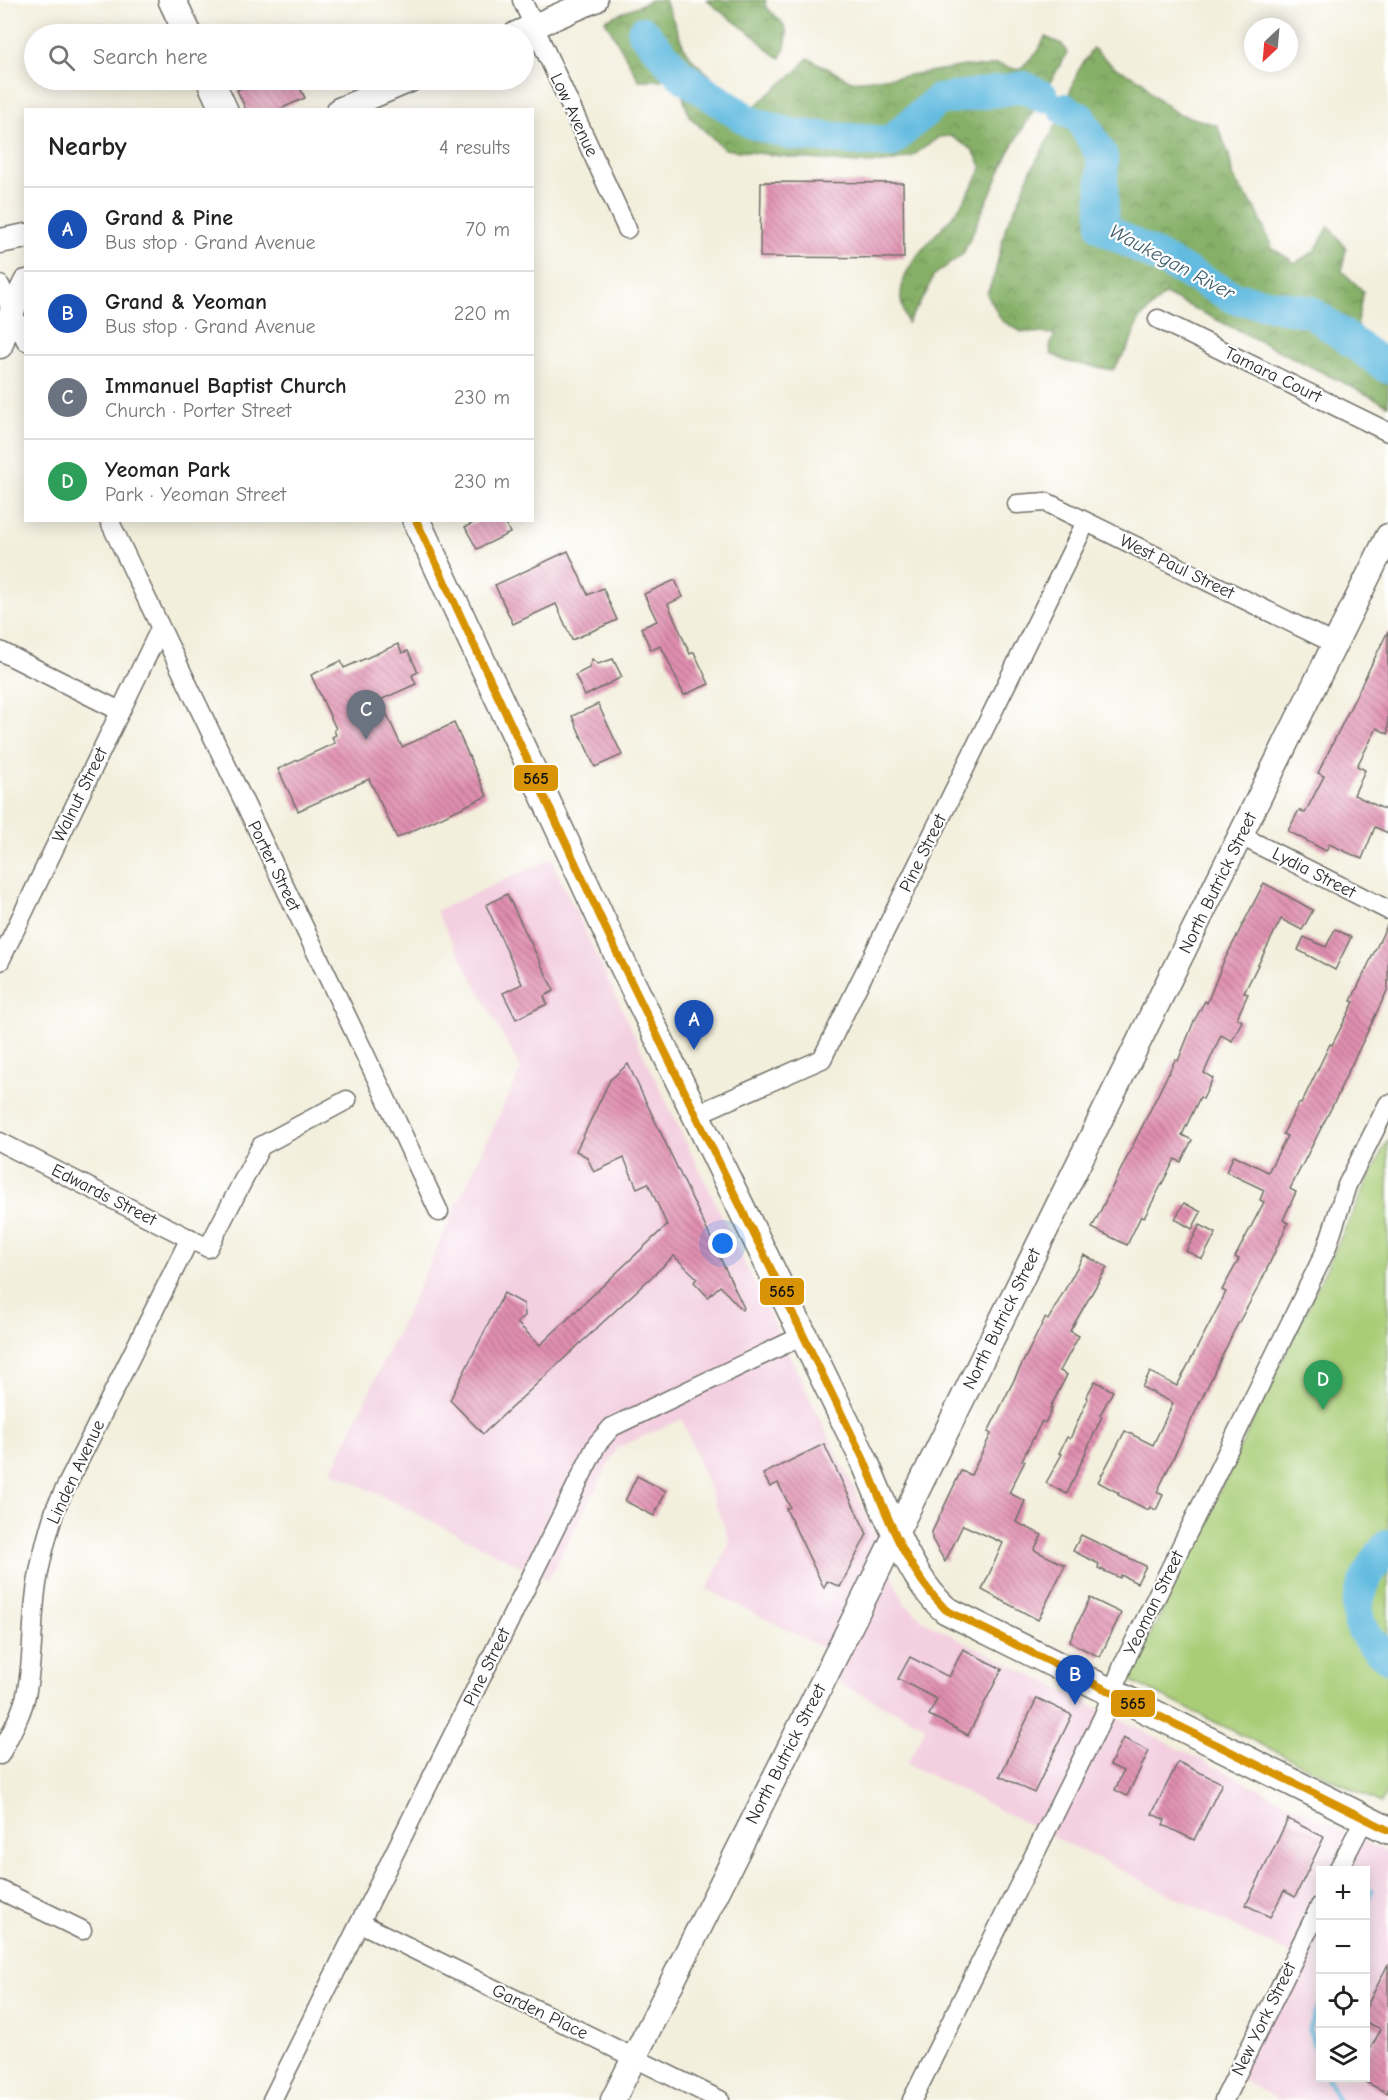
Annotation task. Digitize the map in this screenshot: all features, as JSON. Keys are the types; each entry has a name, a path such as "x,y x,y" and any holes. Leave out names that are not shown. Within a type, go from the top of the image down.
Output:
{"main road":[{"path":"172,0 183,24"},
{"path":"215,90 223,108"},
{"path":"417,522 618,955 864,1460 896,1533 930,1595 946,1610 1376,1824"}],"street":[{"name":"Low Avenue","path":"522,0 524,24"},
{"path":"534,27 596,0"},
{"name":"Low Avenue","path":"534,48 627,229"},
{"path":"344,108 386,90"},
{"path":"0,241 24,236"},
{"path":"0,285 24,337"},
{"path":"0,346 12,311 24,286"},
{"name":"Tamara Court","path":"1158,318 1388,432"},
{"name":"West Paul Street","path":"1017,504 1046,502 1335,644"},
{"name":"Porter Street","path":"110,522 439,1212"},
{"name":"Pine Street","path":"695,1115 822,1059 1086,522"},
{"name":"North Butrick Street","path":"614,2100 1388,536"},
{"name":"Walnut Street","path":"0,961 159,629"},
{"path":"0,651 120,711"},
{"name":"Lydia Street","path":"1241,836 1388,910"},
{"name":"Edwards Street","path":"0,1142 208,1248 261,1146 347,1100"},
{"name":"Yeoman Street","path":"912,2100 1103,1718 1123,1665 1326,1250 1347,1185 1388,1104"},
{"name":"Linden Avenue","path":"0,1755 16,1725 26,1696 33,1648 37,1586 45,1539 56,1507 190,1238"},
{"name":"Pine Street","path":"272,2100 597,1444 612,1426 802,1336"},
{"path":"1341,1866 1376,1824"},
{"path":"0,1890 82,1930"},
{"name":"New York Street","path":"1224,2100 1316,1914"},
{"name":"Garden Place","path":"360,1923 720,2100"}],"shaded area":[{"path":"551,859 867,1516 905,1604 927,1623 1388,1853 1388,2100 1280,2100 1235,2077 1294,1956 907,1764 926,1726 838,1683 823,1648 707,1589 730,1542 682,1419 617,1448 548,1580 332,1471 521,1069 436,911"}],"green space":[{"path":"651,0 665,0 685,50 749,111 799,69 808,58 851,81 904,76 965,66 985,67 997,64 1019,70 1038,51 1045,37 1062,44 1067,53 1009,152 963,254 933,276 927,292 907,323 901,298 906,273 919,254 955,213 975,181 982,168 973,150 951,136 939,137 911,157 885,163 797,158 724,149 689,116 677,77 639,80 605,20"},
{"path":"707,0 766,0 765,6 782,23 787,34 781,58 772,53 754,36"},
{"path":"1093,48 1114,67 1143,81 1150,92 1176,113 1217,125 1229,155 1233,178 1256,209 1272,248 1295,263 1315,251 1329,226 1346,248 1342,271 1363,291 1357,323 1364,341 1388,355 1388,405 1165,294 1139,320 1129,346 1113,370 1068,362 1051,354 1050,346 1055,334 1022,332 1002,321 987,294 995,273 1006,226 1029,174 1059,120 1078,71"},
{"path":"1388,1139 1388,1789 1381,1803 1129,1680"}],"building":[{"path":"237,90 301,90 305,98 282,108 245,108"},
{"path":"761,182 903,183 904,258 760,257"},
{"path":"475,522 505,522 510,533 477,549 465,527"},
{"path":"568,551 588,595 603,588 617,620 572,640 556,604 513,624 495,585"},
{"path":"675,580 683,597 668,604 690,654 694,652 709,684 684,695 661,646 651,650 641,628 657,621 644,594"},
{"path":"1388,631 1388,734 1377,728 1357,766 1365,770 1354,795 1388,811 1388,833 1375,827 1362,859 1329,844 1326,851 1288,831 1299,810 1305,813 1324,776 1318,773"},
{"path":"398,644 402,653 408,651 418,672 412,675 416,684 380,700 402,747 454,723 487,796 397,838 369,779 298,811 278,769 335,743 332,737 336,735 334,730 336,729 311,675 341,661 344,668"},
{"path":"592,659 598,664 613,659 622,677 585,696 575,675 589,668"},
{"path":"598,704 622,755 595,767 572,716"},
{"path":"1264,883 1313,910 1302,930 1281,919 1244,993 1248,994 1237,1018 1242,1021 1232,1041 1221,1035 1204,1073 1213,1078 1203,1099 1200,1097 1182,1135 1192,1140 1181,1162 1175,1159 1144,1218 1141,1216 1127,1245 1092,1228 1175,1060 1178,1061 1194,1021 1205,1001 1207,1003 1223,963"},
{"path":"507,894 554,991 544,996 547,1004 516,1019 503,993 522,984 486,905"},
{"path":"1388,923 1388,989 1290,1189 1296,1192 1283,1220 1288,1223 1157,1492 1163,1495 1156,1510 1150,1507 1148,1510 1098,1482 1125,1431 1153,1445 1173,1403 1142,1387 1150,1372 1177,1386 1226,1292 1222,1290 1239,1259 1235,1257 1264,1202 1260,1200 1264,1190 1226,1172 1234,1155 1268,1172 1287,1136 1283,1134 1354,1002 1351,1001"},
{"path":"1335,929 1351,937 1335,970 1298,950 1304,937 1326,947"},
{"path":"628,1064 744,1308 742,1310 720,1286 708,1297 694,1282 697,1278 674,1256 483,1434 450,1400 504,1293 524,1304 525,1316 517,1323 540,1345 667,1225 648,1183 637,1188 624,1158 594,1172 587,1157 576,1151 610,1080"},
{"path":"1184,1203 1201,1212 1192,1229 1175,1219"},
{"path":"1200,1225 1216,1233 1202,1259 1186,1251"},
{"path":"1084,1255 1107,1267 1070,1331 1079,1336 1060,1371 1067,1375 1045,1423 1042,1421 1022,1460 1025,1461 1009,1493 1025,1501 1016,1522 1042,1535 1034,1550 1065,1565 1038,1620 982,1590 1003,1543 963,1525 945,1562 932,1539 932,1532 961,1471 971,1475 991,1434 988,1432 1045,1318 1048,1320"},
{"path":"1095,1381 1113,1391 1100,1415 1102,1416 1067,1494 1046,1483 1062,1454 1059,1453 1067,1437 1070,1439 1088,1398 1086,1397"},
{"path":"824,1444 867,1534 840,1587 827,1581 824,1588 786,1509 790,1507 778,1483 770,1487 763,1474"},
{"path":"637,1476 666,1491 654,1516 625,1501"},
{"path":"1081,1535 1146,1566 1137,1583 1098,1568 1099,1564 1073,1551"},
{"path":"1090,1598 1121,1613 1100,1657 1069,1642"},
{"path":"963,1649 1002,1669 968,1735 929,1715 937,1699 898,1679 910,1657 949,1677"},
{"path":"1037,1698 1072,1715 1034,1793 1000,1776"},
{"path":"1123,1738 1149,1751 1127,1796 1115,1790 1123,1771 1110,1765"},
{"path":"1178,1762 1222,1783 1194,1840 1163,1825 1165,1820 1152,1814"},
{"path":"1288,1819 1324,1837 1295,1897 1284,1891 1270,1917 1246,1905"},
{"path":"1388,1964 1388,2093 1365,2082 1370,2082 1370,2050 1381,2029 1370,2024 1370,2000"}],"waterway":[{"name":"Waukegan River","path":"643,32 681,75 752,123 794,135 890,142 938,100 1024,87 1043,97"},
{"name":"Waukegan River","path":"1064,109 1080,118 1102,156 1103,228 1235,298 1311,312 1388,368"},
{"name":"Waukegan River","path":"1388,1545 1367,1577 1358,1601 1359,1622 1363,1631 1388,1657"},
{"name":"Waukegan River","path":"1370,1895 1372,1890"},
{"name":"Waukegan River","path":"1316,2014 1309,2030 1316,2048"},
{"name":"Waukegan River","path":"1330,2082 1337,2100"}],"transit line":[{"name":"565","path":"417,522 618,955 864,1460 898,1540 919,1577 946,1610 1388,1830"}],"place":[{"name":"Immanuel Baptist Church","path":"366,740"},
{"name":"Grand & Pine","path":"694,1050"},
{"name":"Yeoman Park","path":"1323,1410"},
{"name":"Grand & Yeoman","path":"1075,1705"}]}
